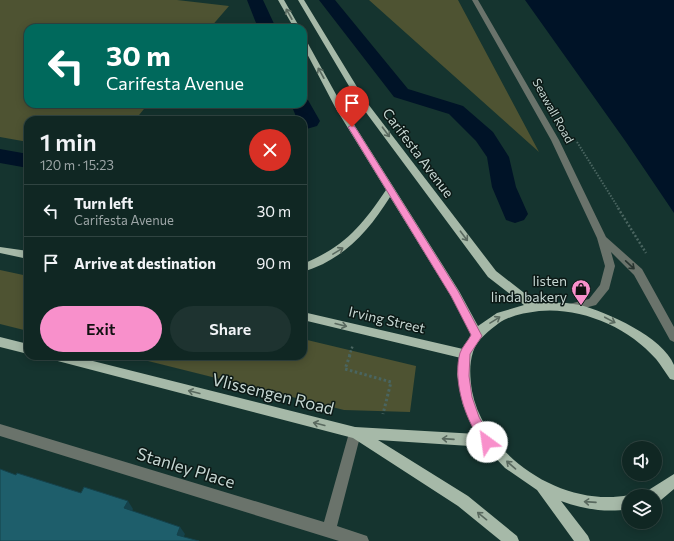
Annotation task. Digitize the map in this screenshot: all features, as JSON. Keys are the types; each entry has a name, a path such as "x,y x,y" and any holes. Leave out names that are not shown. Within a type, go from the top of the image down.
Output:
{"main road":[{"path":"281,0 295,24"},
{"name":"Carifesta Avenue","path":"301,0 362,101 492,274 533,306"},
{"path":"307,47 339,107 455,294 477,336"},
{"path":"307,266 319,262 345,246 369,223 390,191"},
{"path":"0,250 24,254"},
{"path":"622,504 583,502 543,488 512,467 487,442 474,420 466,397 464,376 465,354 477,336 492,321 504,314 533,306 553,305 573,307 604,317 634,333 660,355 674,375"},
{"name":"Irving Street","path":"307,317 465,354"},
{"path":"0,342 24,348"},
{"name":"Vlissengen Road","path":"70,360 355,433 487,442"},
{"path":"355,433 463,501 512,541"},
{"path":"662,490 674,481"},
{"path":"543,488 583,541"}],"street":[{"name":"Seawall Road","path":"475,0 555,140 602,238 610,266 605,286 592,302 573,307"},
{"name":"Seawall Road","path":"602,238 638,272 674,337"},
{"name":"Stanley Place","path":"0,430 362,541"},
{"path":"329,531 355,433"}],"path":[{"path":"573,135 649,257"},
{"path":"359,329 345,369 391,382 378,435"}],"green space":[{"path":"0,0 177,0 229,6 213,24 24,24 24,108 145,108 138,116 24,116 24,141 0,137"},
{"path":"369,0 458,0 539,152"},
{"path":"0,270 24,275 24,330 0,324"},
{"path":"307,340 416,366 410,412 344,410 144,360 307,360"}],"water":[{"path":"525,0 674,0 674,213 626,142"}],"building":[{"path":"0,469 16,475 17,473 81,493 84,487 128,501 124,508 180,527 177,535 199,541 0,541"}],"waterway":[{"path":"255,0 265,24"},
{"path":"327,0 401,93 456,110 485,137 498,157 504,187 515,214"},
{"path":"303,108 307,116"},
{"path":"307,117 309,121 307,122"},
{"path":"0,156 24,160"}],"place":[{"name":"listen linda bakery","path":"581,306"}],"route":[{"path":"352,127 390,191 455,294 477,336 465,354 464,376 466,397 474,420 487,442"}]}
